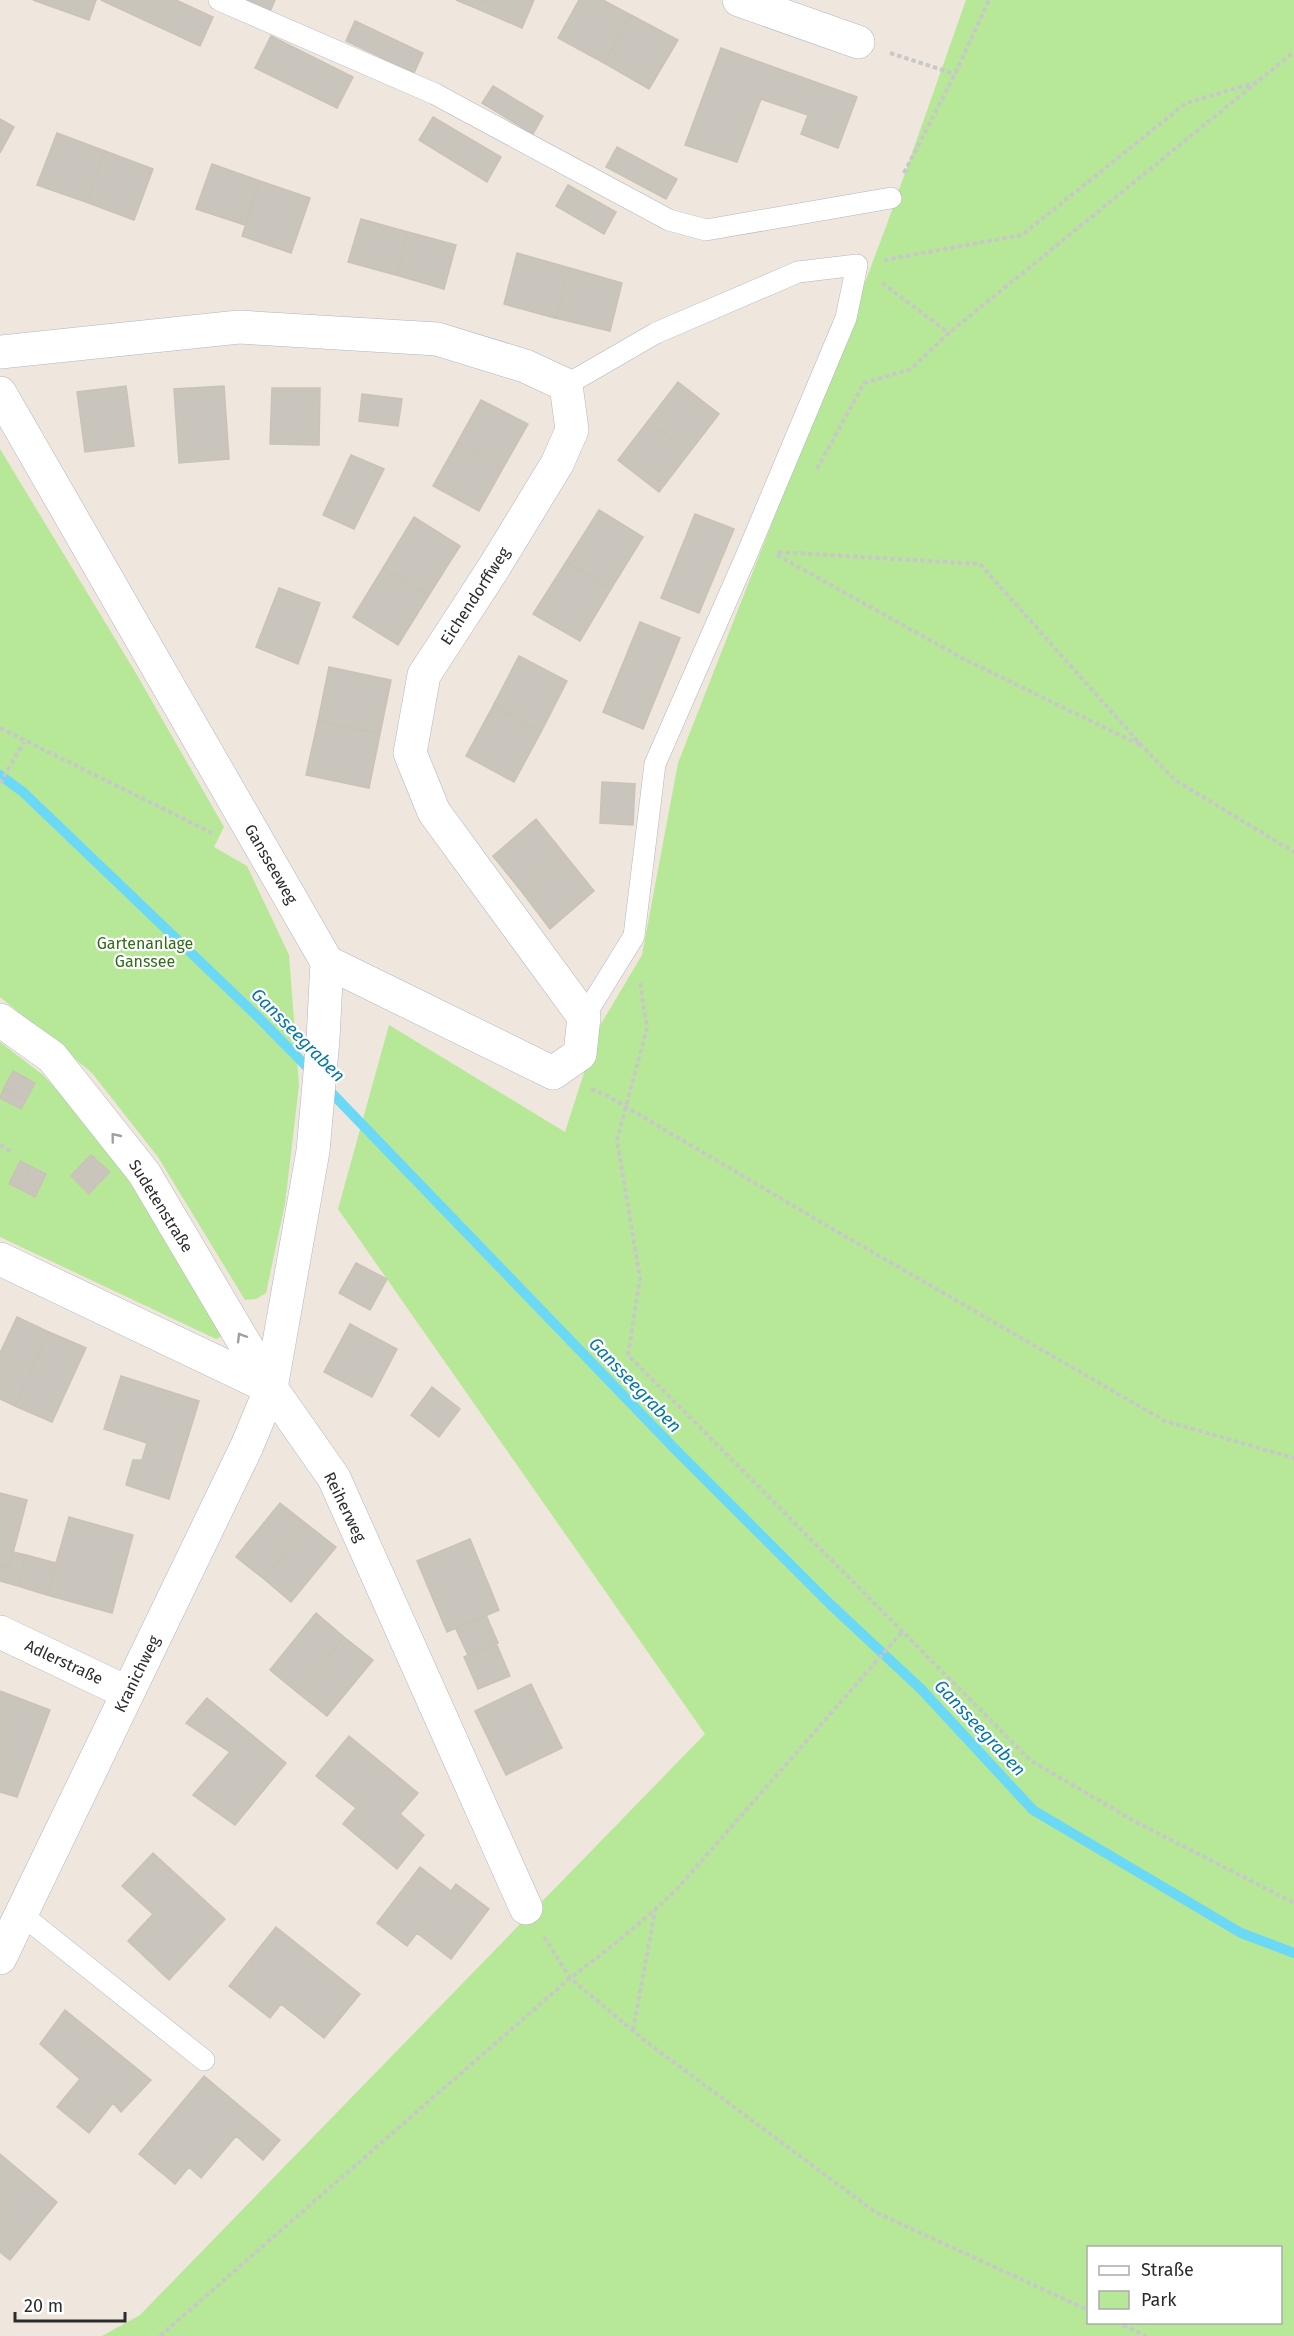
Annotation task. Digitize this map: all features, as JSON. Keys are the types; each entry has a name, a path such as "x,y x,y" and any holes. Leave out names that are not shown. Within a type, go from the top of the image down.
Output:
{"street":[{"path":"739,0 858,42"},
{"path":"0,352 239,327 437,339 525,366 566,385"},
{"name":"Eichendorffweg","path":"566,385 572,430 557,464 540,493 424,675 410,753 434,812 584,1017"},
{"name":"Gansseeweg","path":"0,393 327,962"},
{"path":"271,1388 313,1151 327,962 553,1073 580,1054 584,1017"},
{"name":"Sudetenstraße","path":"0,1020 52,1057 144,1173 271,1388"},
{"name":"Reiherweg","path":"0,1259 271,1388 334,1478 526,1908"},
{"name":"Kranichweg","path":"0,1958 247,1446 271,1388"},
{"name":"Adlerstraße","path":"0,1632 128,1693"}],"lane":[{"path":"219,0 435,94 669,220 706,230 891,198"},
{"path":"566,385 656,333 798,272 857,265 846,318 747,554 655,764 634,936 584,1017"},
{"path":"21,1914 204,2060"}],"path":[{"path":"891,198 955,74 989,0"},
{"path":"858,42 955,74"},
{"path":"815,472 864,383 911,369 949,333 1294,52"},
{"path":"857,265 1022,236 1186,104 1257,82"},
{"path":"857,265 949,333"},
{"path":"1142,746 962,658 772,552 980,564 1175,780 1294,852"},
{"path":"0,728 24,742 219,837 265,852"},
{"path":"0,783 24,742"},
{"path":"634,936 647,1028 617,1140 640,1278 628,1355 1030,1760 1134,1821 1294,1903"},
{"path":"553,1073 606,1095 1165,1421 1294,1458"},
{"path":"0,1145 12,1152"},
{"path":"160,2336 570,1978 633,1931 676,1890 902,1632"},
{"path":"526,1908 570,1978 633,2031 875,2212 1087,2309"},
{"path":"633,2031 655,1910"},
{"path":"1120,2324 1146,2336"}],"green space":[{"path":"966,0 1294,0 1294,2336 102,2336 140,2315 705,1734 338,1209 389,1025 565,1132 598,1029 642,955 678,763 887,224"},
{"name":"Gartenanlage Ganssee","path":"0,449 134,670 224,827 214,847 247,866 289,955 299,1085 285,1204 266,1293 256,1299 245,1300 158,1157 92,1073 0,997"},
{"path":"0,1042 43,1075 104,1140 225,1335 216,1339 0,1237"}],"building":[{"path":"33,0 96,0 89,20"},
{"path":"101,0 176,0 213,17 200,46"},
{"path":"230,0 275,0 268,16"},
{"path":"456,0 482,0 478,9"},
{"path":"482,0 534,0 522,28 478,9"},
{"path":"579,0 603,0 631,15 604,63 558,38"},
{"path":"631,15 678,40 649,89 604,63"},
{"path":"355,21 423,53 414,73 346,41"},
{"path":"271,36 353,77 337,108 255,68"},
{"path":"721,48 857,97 838,148 801,134 808,115 761,99 737,162 685,145"},
{"path":"493,86 543,116 533,134 482,103"},
{"path":"433,117 501,157 487,182 419,140"},
{"path":"0,119 14,127 0,153"},
{"path":"57,133 105,151 86,202 37,185"},
{"path":"617,147 677,179 666,199 606,167"},
{"path":"105,151 153,169 134,220 86,202"},
{"path":"212,164 260,181 245,225 196,209"},
{"path":"260,181 310,198 291,253 242,236"},
{"path":"568,185 616,212 604,234 556,206"},
{"path":"361,219 408,232 396,275 348,262"},
{"path":"408,232 456,245 444,289 396,275"},
{"path":"517,253 570,268 555,318 504,304"},
{"path":"570,268 622,283 610,331 555,318"},
{"path":"678,382 719,414 689,453 648,421"},
{"path":"126,386 134,446 85,452 77,392"},
{"path":"224,386 229,459 179,463 174,389"},
{"path":"272,388 320,388 319,445 270,444"},
{"path":"362,394 402,399 398,426 359,421"},
{"path":"481,400 528,424 503,468 457,443"},
{"path":"648,421 689,453 659,492 618,460"},
{"path":"457,443 503,468 479,511 433,486"},
{"path":"351,455 384,469 354,529 323,515"},
{"path":"599,510 643,537 611,589 566,562"},
{"path":"695,514 734,529 699,613 661,598"},
{"path":"414,517 460,546 429,595 383,568"},
{"path":"566,562 611,589 580,641 533,614"},
{"path":"383,568 429,595 398,645 353,617"},
{"path":"279,588 320,603 298,664 256,647"},
{"path":"640,622 680,638 643,729 603,712"},
{"path":"519,656 567,681 541,732 493,706"},
{"path":"329,667 391,680 380,734 318,721"},
{"path":"493,706 541,732 514,782 466,756"},
{"path":"318,721 380,734 369,788 306,775"},
{"path":"602,782 635,784 633,825 600,823"},
{"path":"536,819 565,855 522,892 493,856"},
{"path":"565,855 594,891 550,929 522,892"},
{"path":"13,1071 35,1083 26,1100 4,1088"},
{"path":"4,1088 26,1100 21,1109 0,1098"},
{"path":"91,1155 110,1172 96,1186 78,1168"},
{"path":"20,1161 30,1166 18,1188 9,1184"},
{"path":"30,1166 46,1174 35,1197 18,1188"},
{"path":"78,1168 96,1186 89,1194 71,1176"},
{"path":"356,1263 387,1279 370,1310 339,1293"},
{"path":"17,1317 49,1332 15,1406 0,1399 0,1353"},
{"path":"350,1324 397,1349 372,1397 324,1372"},
{"path":"49,1332 86,1348 52,1422 15,1406"},
{"path":"121,1376 199,1401 169,1499 126,1485 133,1460 142,1460 147,1443 104,1429"},
{"path":"432,1387 460,1409 439,1437 411,1415"},
{"path":"0,1493 27,1500 9,1568 0,1566"},
{"path":"280,1503 308,1525 264,1579 236,1557"},
{"path":"69,1517 133,1535 112,1613 47,1595"},
{"path":"308,1525 336,1547 291,1602 264,1579"},
{"path":"470,1539 499,1610 447,1632 417,1561"},
{"path":"13,1552 26,1555 18,1586 0,1581 0,1566 9,1568"},
{"path":"26,1555 56,1563 47,1595 18,1586"},
{"path":"316,1613 344,1637 298,1693 270,1670"},
{"path":"486,1615 498,1643 468,1655 456,1629"},
{"path":"344,1637 373,1660 327,1716 298,1693"},
{"path":"496,1643 510,1676 478,1689 464,1657"},
{"path":"531,1684 562,1748 506,1775 475,1711"},
{"path":"0,1691 50,1710 17,1797 0,1792"},
{"path":"207,1698 286,1763 235,1825 193,1795 230,1752 186,1723"},
{"path":"349,1736 418,1793 400,1814 424,1835 397,1869 343,1824 356,1808 316,1776"},
{"path":"153,1853 225,1919 169,1980 128,1941 153,1914 122,1886"},
{"path":"420,1867 451,1891 456,1884 489,1909 451,1959 417,1933 407,1946 377,1923"},
{"path":"276,1927 360,1994 324,2038 281,2004 270,2018 229,1986"},
{"path":"65,2010 151,2080 121,2112 113,2103 89,2133 57,2107 80,2079 40,2044"},
{"path":"204,2076 280,2140 263,2160 236,2136 201,2178 189,2167 175,2184 139,2154"},
{"path":"0,2154 57,2202 10,2260 0,2252"}],"waterway":[{"name":"Gansseegraben","path":"0,775 23,792 258,1017 313,1073"},
{"name":"Gansseegraben","path":"325,1086 673,1447 831,1605 921,1689 1033,1810 1241,1933 1294,1953"}]}
